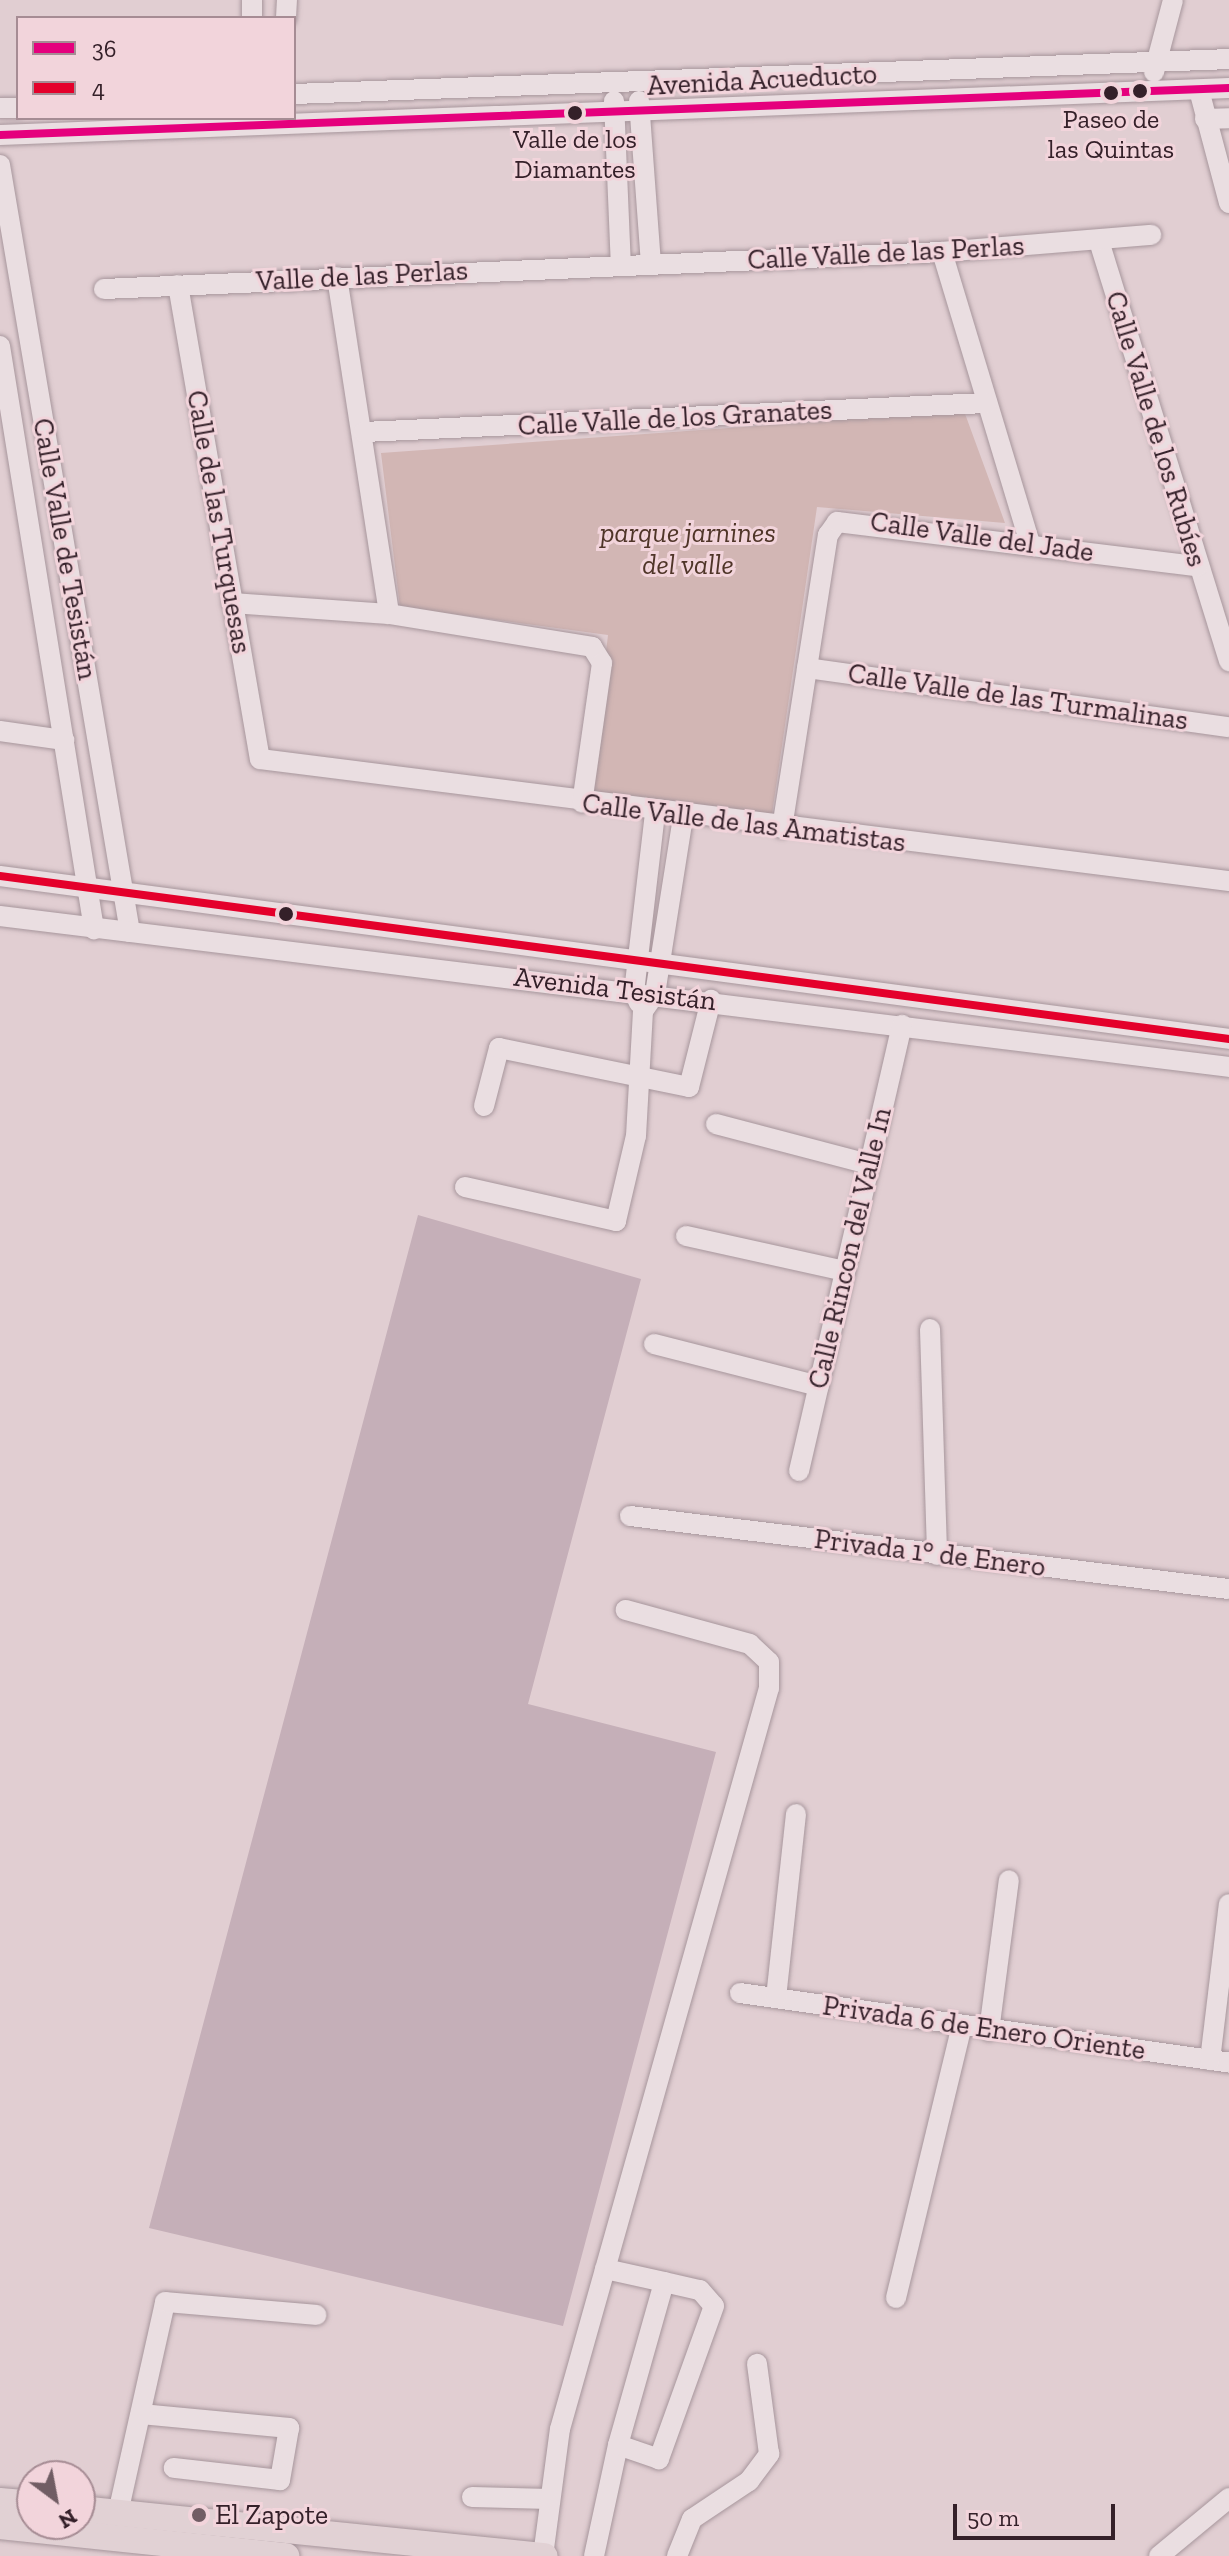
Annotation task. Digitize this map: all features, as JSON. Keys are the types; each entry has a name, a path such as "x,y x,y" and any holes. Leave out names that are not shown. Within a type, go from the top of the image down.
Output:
{"main road":[{"path":"96,2511 544,2556"},
{"path":"0,2526 286,2556"}],"street":[{"path":"1139,92 1159,63 1174,0"},
{"name":"Avenida Acueducto","path":"296,94 613,87 1229,59"},
{"path":"639,86 651,264"},
{"path":"613,87 621,265"},
{"name":"Avenida Acueducto","path":"0,135 1229,88"},
{"path":"1199,90 1229,203"},
{"path":"1205,119 1229,118"},
{"name":"Calle Valle de Tesistán","path":"0,165 130,932"},
{"name":"Calle Valle de las Perlas","path":"621,265 942,252 1151,235"},
{"name":"Calle Valle de los Rubíes","path":"1099,241 1197,566 1229,661"},
{"path":"942,252 1030,543"},
{"name":"Valle de las Perlas","path":"104,289 621,265"},
{"path":"337,277 364,432 389,614"},
{"name":"Calle de las Turquesas","path":"178,285 260,759"},
{"name":"Calle Valle de Tesistán","path":"0,346 94,929"},
{"name":"Calle Valle de los Granates","path":"364,432 987,403"},
{"name":"Calle Valle del Jade","path":"782,828 828,535 837,522 1030,543 1197,566"},
{"path":"232,603 389,614 600,653 582,803"},
{"name":"Calle Valle de las Turmalinas","path":"807,668 1229,727"},
{"path":"0,731 64,740"},
{"name":"Calle Valle de las Amatistas","path":"260,759 683,817 1229,881"},
{"path":"465,1187 616,1221 636,1136 643,1011 634,992 655,813"},
{"path":"643,1011 655,994 661,965 683,817"},
{"name":"Avenida Tesistán","path":"0,876 1229,1039"},
{"name":"Avenida Tesistán","path":"0,916 711,1000 1229,1067"},
{"path":"484,1106 499,1048 638,1080 689,1087 711,1000"},
{"name":"Calle Rincon del Valle In","path":"799,1471 902,1025"},
{"path":"716,1124 869,1164"},
{"path":"686,1236 845,1271"},
{"path":"930,1329 937,1555"},
{"path":"654,1344 819,1386"},
{"name":"Privada 1° de Enero","path":"630,1516 1229,1589"},
{"path":"544,2556 560,2429 769,1688 769,1662 750,1644 626,1610"},
{"path":"776,1998 796,1814"},
{"path":"989,2031 1009,1880"},
{"path":"1219,2062 1229,1904"},
{"name":"Privada 6 de Enero Oriente","path":"740,1993 1219,2062"},
{"path":"896,2298 962,2026"},
{"path":"605,2269 700,2290 714,2306 659,2459 618,2445"},
{"path":"594,2556 618,2445 664,2282"},
{"path":"118,2513 165,2302 316,2315"},
{"path":"677,2556 692,2519 749,2481 769,2454 757,2364"},
{"path":"141,2414 289,2428 280,2480 174,2468"},
{"path":"472,2497 550,2499"},
{"path":"1159,2556 1229,2498"}],"green space":[{"name":"parque jarnines del valle","path":"964,411 1005,523 817,507 772,814 589,798 608,635 400,607 381,453"}],"building":[{"path":"418,1215 641,1279 528,1704 716,1752 563,2326 149,2228"}],"transit line":[{"name":"36","path":"0,135 1229,88"},
{"name":"4","path":"0,876 1229,1039"}],"place":[{"name":"Paseo de las Quintas","path":"1111,93"},
{"name":"Valle de los Diamantes","path":"575,113"},
{"name":"El Zapote","path":"199,2515"}]}
